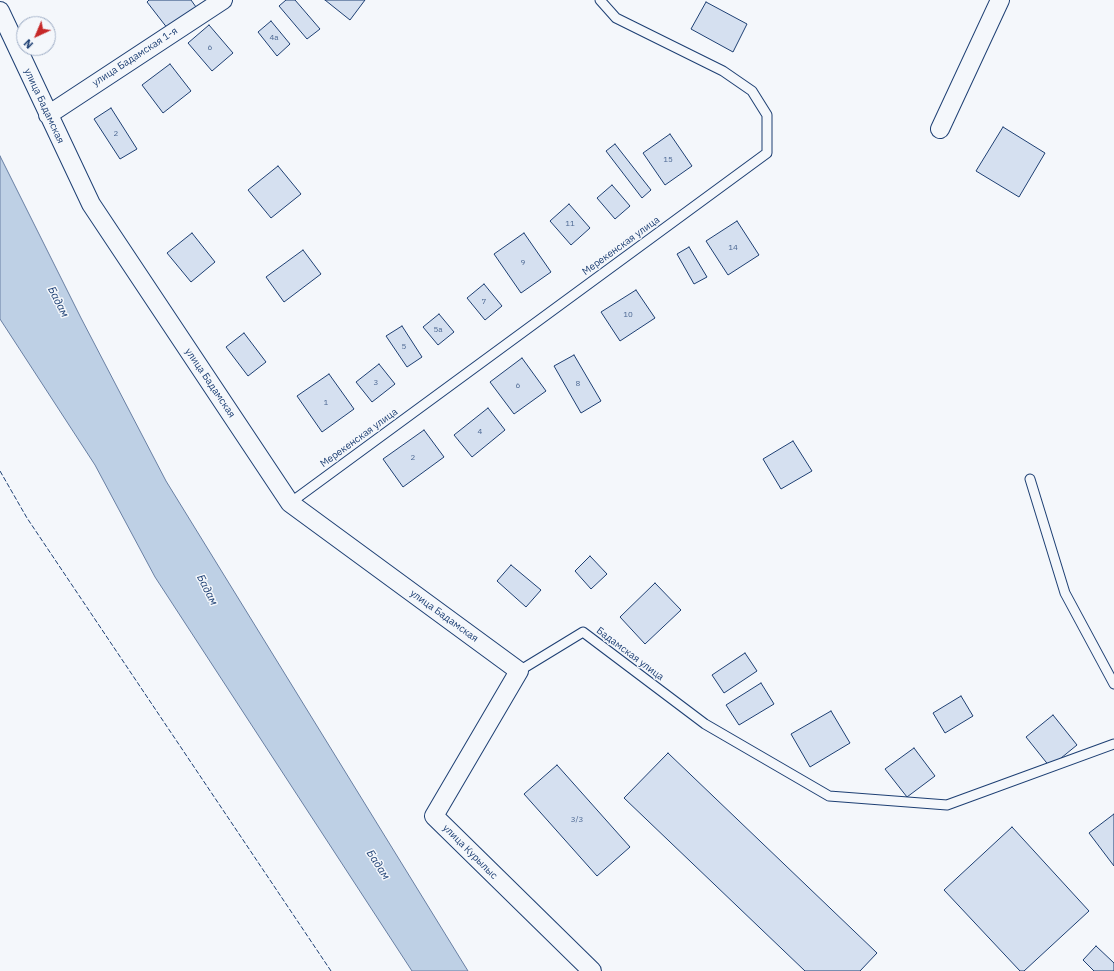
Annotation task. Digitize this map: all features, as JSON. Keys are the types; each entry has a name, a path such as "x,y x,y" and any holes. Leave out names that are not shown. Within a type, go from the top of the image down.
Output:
{"street":[{"name":"улица Бадамская 1-я","path":"48,115 223,0"},
{"path":"940,129 1000,0"},
{"name":"улица Бадамская","path":"0,11 91,204 290,503 519,671"},
{"name":"улица Курылыс","path":"519,671 434,816 592,971"}],"lane":[{"name":"Мерекенская улица","path":"290,503 767,153 768,116 752,90 723,71 616,18 600,0"},
{"path":"1030,479 1065,593 1114,684"},
{"name":"Бадамская улица","path":"519,671 583,632 705,724 829,796 946,805 1114,744"}],"water":[{"name":"Бадам","path":"0,156 81,318 166,481 468,971 412,971 155,577 95,465 0,319"}],"building":[{"path":"149,0 191,0 196,7 168,29 147,2"},
{"path":"286,0 295,0 320,29 307,39 279,6"},
{"path":"325,0 365,0 350,20"},
{"path":"706,2 747,24 733,52 691,29"},
{"path":"271,21 290,44 277,56 258,32"},
{"path":"209,25 233,53 212,71 188,43"},
{"path":"170,64 191,91 163,113 142,85"},
{"path":"111,108 137,149 120,159 94,119"},
{"path":"1003,127 1045,153 1019,197 976,171"},
{"path":"670,134 692,166 665,185 643,153"},
{"path":"615,144 651,190 642,198 606,151"},
{"path":"278,166 301,194 271,218 248,190"},
{"path":"612,185 630,206 615,219 597,198"},
{"path":"569,204 590,228 571,245 550,221"},
{"path":"737,221 759,255 728,275 706,241"},
{"path":"192,233 215,262 191,282 167,253"},
{"path":"524,233 551,272 521,293 494,254"},
{"path":"689,247 707,277 694,284 677,254"},
{"path":"303,250 321,274 284,302 266,277"},
{"path":"484,284 502,306 485,320 467,298"},
{"path":"636,290 655,318 620,341 601,312"},
{"path":"439,314 454,332 438,345 423,327"},
{"path":"402,326 422,357 407,367 386,336"},
{"path":"244,333 266,362 248,376 226,347"},
{"path":"574,355 601,401 581,413 554,366"},
{"path":"522,358 546,391 514,414 490,382"},
{"path":"379,364 395,384 372,402 356,382"},
{"path":"329,374 354,409 322,432 297,396"},
{"path":"488,408 505,430 472,457 454,435"},
{"path":"424,430 444,457 403,487 383,459"},
{"path":"793,441 812,471 781,489 763,459"},
{"path":"590,556 607,574 591,589 575,571"},
{"path":"511,565 541,590 526,607 497,581"},
{"path":"655,583 681,610 645,644 620,617"},
{"path":"745,653 757,671 724,693 712,675"},
{"path":"761,683 774,704 739,725 726,705"},
{"path":"961,696 973,716 945,733 933,713"},
{"path":"831,711 850,743 810,767 791,734"},
{"path":"1053,715 1077,745 1050,767 1026,737"},
{"path":"914,748 935,776 907,797 885,769"},
{"path":"668,753 877,953 860,971 805,971 624,798"},
{"path":"557,765 630,847 597,876 524,794"},
{"path":"1114,814 1114,866 1089,833"},
{"path":"1012,827 1089,911 1024,971 1020,971 944,890"},
{"path":"1096,946 1114,963 1114,971 1094,971 1083,960"}],"fence":[{"path":"0,471 27,518 331,971"}]}
